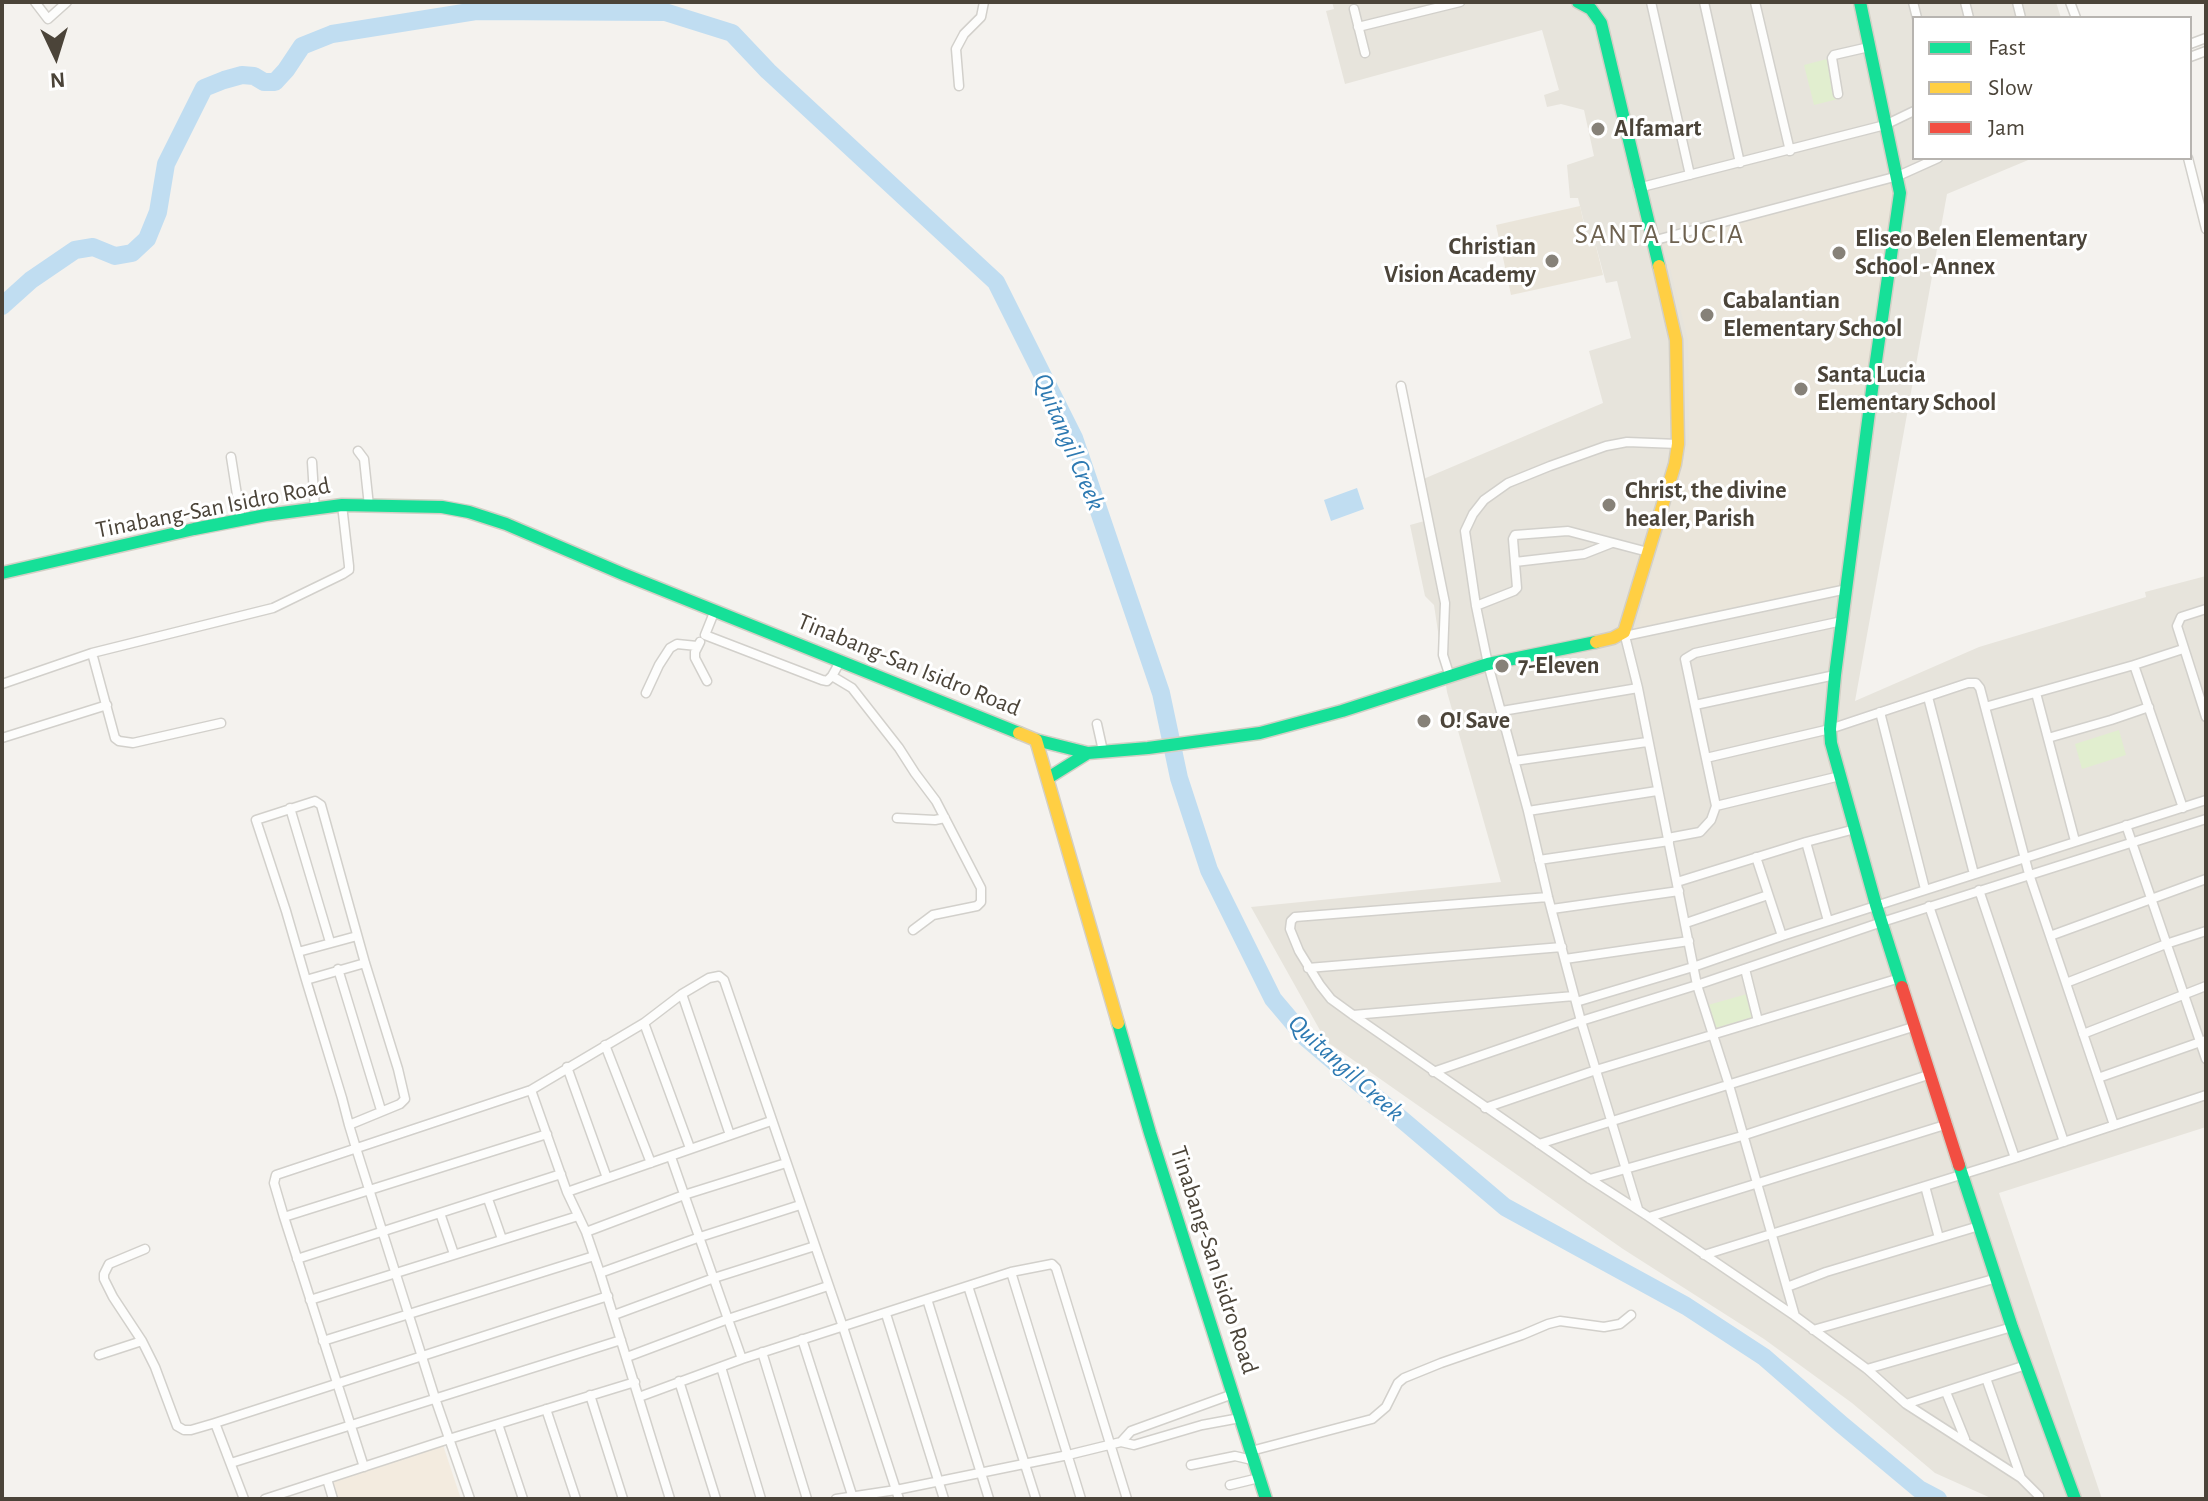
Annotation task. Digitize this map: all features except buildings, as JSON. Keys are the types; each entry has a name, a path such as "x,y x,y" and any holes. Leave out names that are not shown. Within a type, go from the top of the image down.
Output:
{"street":[{"path":"35,2 48,19 67,2"},
{"path":"959,86 956,49 964,34 981,17 984,2"},
{"path":"1358,27 1460,2"},
{"path":"1578,2 1591,9 1601,23"},
{"path":"1596,2 1676,340 1678,444 1675,464 1625,634 1697,985 1795,1316"},
{"path":"1651,2 1690,175"},
{"path":"1704,2 1740,163"},
{"path":"1755,2 1790,151"},
{"path":"1860,2 1900,193 1835,675 1831,743 1876,905 1979,1226 2075,1499"},
{"path":"1354,9 1365,53"},
{"path":"1838,94 1832,58 1869,47"},
{"path":"1638,188 1885,125 1912,112"},
{"path":"1652,241 1898,176 1934,160"},
{"path":"2189,160 2206,229"},
{"path":"1401,386 1445,603 1443,648 1450,677"},
{"path":"1639,1210 1581,1021 1488,664 1465,531 1484,500 1508,483 1606,446 1627,442 1678,444"},
{"path":"358,451 364,459 369,506"},
{"path":"231,457 241,520"},
{"path":"312,462 315,510"},
{"path":"2,684 92,653 273,608 343,574 349,566 342,505"},
{"name":"Tinabang-San Isidro Road","path":"2,573 241,520 342,505 442,507 493,519 1036,740 1150,1133 1266,1499"},
{"path":"1476,606 1517,588 1515,535 1568,531 1648,552"},
{"path":"1515,562 1584,554 1613,542"},
{"path":"1036,740 1088,753 1260,733 1342,711 1488,664 1847,589"},
{"path":"2206,609 2181,617 2177,631 2206,717"},
{"path":"707,681 695,658 697,646 715,610"},
{"path":"1539,860 1669,840 1700,832 1711,820 1716,806 1685,659 1690,655 1842,621"},
{"path":"705,635 827,681 841,660"},
{"path":"646,693 670,648 677,644 697,646"},
{"path":"1985,707 2183,649"},
{"path":"92,653 115,738 129,743 221,723"},
{"path":"2134,665 2183,808"},
{"path":"1695,705 1835,675"},
{"path":"832,676 852,688 867,705 936,801 981,888 981,902 970,909 933,915 913,930"},
{"path":"1706,758 1830,729 1968,683 1976,683 1980,688 2029,874 2114,1125"},
{"path":"1502,711 1638,688"},
{"path":"2036,693 2075,841"},
{"path":"1928,697 1974,874"},
{"path":"2,738 107,705"},
{"path":"2048,738 2149,707"},
{"path":"1880,712 1925,889"},
{"path":"1097,724 1103,751"},
{"path":"1514,761 1647,742"},
{"path":"1048,778 1088,753"},
{"path":"1716,806 1840,776"},
{"path":"1528,811 1657,791"},
{"path":"1353,1015 1575,999 1693,967 2206,800"},
{"path":"349,1125 400,1104 405,1099 321,805 315,801 256,820 356,1148 470,1499"},
{"path":"290,808 330,942"},
{"path":"897,818 945,818"},
{"path":"1433,1072 1929,906 2206,819"},
{"path":"2126,825 2203,1042 2206,1059"},
{"path":"1552,909 1678,886 1756,857 1855,829"},
{"path":"1806,842 1828,921"},
{"path":"1756,857 1782,936"},
{"path":"2050,936 2206,879"},
{"path":"1979,890 2064,1142"},
{"path":"1686,923 1768,895"},
{"path":"1548,897 1295,917 1290,929 1308,968 1331,999 1485,1108 1795,1316 1867,1369 1906,1404 2021,1478 2039,1496"},
{"path":"1929,906 2015,1158"},
{"path":"2066,983 2206,931"},
{"path":"298,952 357,936"},
{"path":"1565,959 1689,941"},
{"path":"1308,968 1562,947"},
{"path":"306,980 365,963"},
{"path":"338,969 381,1110"},
{"path":"1745,969 1758,1021"},
{"path":"364,1467 284,1217 274,1183 276,1175 531,1090 644,1023 682,994 719,976 724,980 897,1494"},
{"path":"1485,1108 1596,1070 1900,978"},
{"path":"2083,1034 2206,986"},
{"path":"682,994 730,1135"},
{"path":"644,1023 690,1148"},
{"path":"1539,1144 1916,1026"},
{"path":"2098,1078 2203,1042"},
{"path":"605,1045 651,1163"},
{"path":"567,1067 607,1178"},
{"path":"1590,1179 1742,1136 1931,1074"},
{"path":"531,1090 608,1296 670,1499"},
{"path":"1704,1255 2206,1095"},
{"path":"567,1192 771,1121"},
{"path":"1649,1217 1948,1124"},
{"path":"284,1217 547,1134"},
{"path":"671,1157 742,1359"},
{"path":"586,1232 684,1195 786,1163"},
{"path":"297,1259 561,1174"},
{"path":"1925,1186 1939,1238"},
{"path":"488,1199 502,1239"},
{"path":"600,1273 800,1205"},
{"path":"440,1213 454,1254"},
{"path":"310,1300 578,1216"},
{"path":"1787,1287 1826,1272 1979,1226"},
{"path":"614,1315 714,1278 815,1246"},
{"path":"145,1249 109,1264 104,1279 142,1341 177,1426 184,1430 215,1423 608,1296"},
{"path":"323,1341 594,1256"},
{"path":"639,1397 802,1339 1011,1272 1052,1264 1056,1268 1127,1499"},
{"path":"1011,1272 1081,1499"},
{"path":"1813,1330 1997,1278"},
{"path":"627,1357 828,1286"},
{"path":"968,1286 1036,1499"},
{"path":"927,1299 989,1499"},
{"path":"886,1314 944,1499"},
{"path":"1191,1465 1252,1455 1372,1419 1386,1407 1398,1383 1404,1378 1548,1324 1560,1321 1604,1327 1620,1324 1631,1315"},
{"path":"1867,1369 2012,1327"},
{"path":"802,1339 853,1497"},
{"path":"231,1463 621,1340"},
{"path":"99,1355 142,1341"},
{"path":"762,1352 807,1499"},
{"path":"1906,1404 2026,1365"},
{"path":"721,1367 761,1499"},
{"path":"1986,1378 2021,1478"},
{"path":"679,1381 716,1499"},
{"path":"265,1499 635,1382"},
{"path":"1946,1392 1966,1441"},
{"path":"836,1499 897,1494 938,1480 1109,1446 1121,1442 1131,1431 1233,1394"},
{"path":"590,1395 623,1499"},
{"path":"546,1409 576,1499"},
{"path":"1121,1442 1134,1445 1202,1425 1240,1418"},
{"path":"215,1423 244,1499"},
{"path":"498,1424 523,1499"},
{"path":"1230,1485 1259,1478"},
{"path":"327,1479 333,1499"}],"shaded area":[{"path":"1332,2 2056,2 2060,16 1912,16 1912,160 2028,160 1947,194 1855,701 1979,647 2146,597 2145,592 2206,576 2206,1127 1999,1193 2102,1499 1993,1499 1935,1473 1852,1403 1764,1339 1623,1249 1326,1041 1251,907 1501,882 1447,692 1434,605 1425,596 1410,525 1428,520 1421,480 1603,403 1589,351 1631,338 1617,281 1606,283 1596,246 1590,247 1578,198 1570,198 1567,165 1594,156 1584,110 1561,104 1547,107 1544,95 1559,90 1542,30 1345,84 1326,11 1334,9"},
{"path":"1897,181 1855,469 1843,587 1636,628 1689,441 1688,340 1663,240"},
{"name":"Christian Vision Academy","path":"1580,206 1589,247 1596,246 1603,275 1511,295 1496,225"},
{"path":"443,1445 461,1499 338,1499 332,1481"}],"green space":[{"path":"1827,59 1838,99 1814,105 1804,65"},
{"path":"2119,730 2126,755 2082,769 2075,744"},
{"path":"1747,994 1753,1017 1715,1028 1708,1005"}],"water":[{"path":"1357,488 1364,509 1331,521 1324,500"}],"waterway":[{"name":"Quitangil Creek","path":"2,306 31,280 75,250 93,247 115,256 132,253 147,239 158,212 166,164 204,88 242,75 275,82 302,46 332,34 476,11 665,12 732,33 768,71 996,282 1074,438 1161,693 1179,778 1209,870 1273,999 1306,1038 1505,1207 1686,1306 1764,1357 1919,1489 1938,1499"}],"traffic: fast":[{"path":"1578,2 1591,9 1601,23 1659,266"},
{"path":"1860,2 1900,193 1830,729 1831,743 1876,905 1902,987"},
{"path":"2,573 266,515 342,505 442,507 506,524 1019,733"},
{"path":"1036,740 1088,753 1260,733 1342,711 1488,664 1596,642"},
{"path":"1048,778 1088,753"},
{"path":"1118,1023 1266,1499"},
{"path":"1959,1165 2012,1327 2075,1499"}],"traffic: slow":[{"path":"1596,642 1624,632 1675,464 1678,444 1676,340 1659,266"},
{"path":"1019,733 1036,740 1118,1023"}],"traffic: jam":[{"path":"1902,987 1959,1165"}],"place":[{"name":"Alfamart","path":"1598,129"},
{"name":"Eliseo Belen Elementary School - Annex","path":"1839,253"},
{"name":"Christian Vision Academy","path":"1552,261"},
{"name":"Cabalantian Elementary School","path":"1707,315"},
{"name":"Santa Lucia Elementary School","path":"1801,389"},
{"name":"Christ, the divine healer, Parish","path":"1609,505"},
{"name":"7-Eleven","path":"1502,666"},
{"name":"O! Save","path":"1424,721"}],"district":[{"name":"SANTA LUCIA","path":"1660,235"}]}
